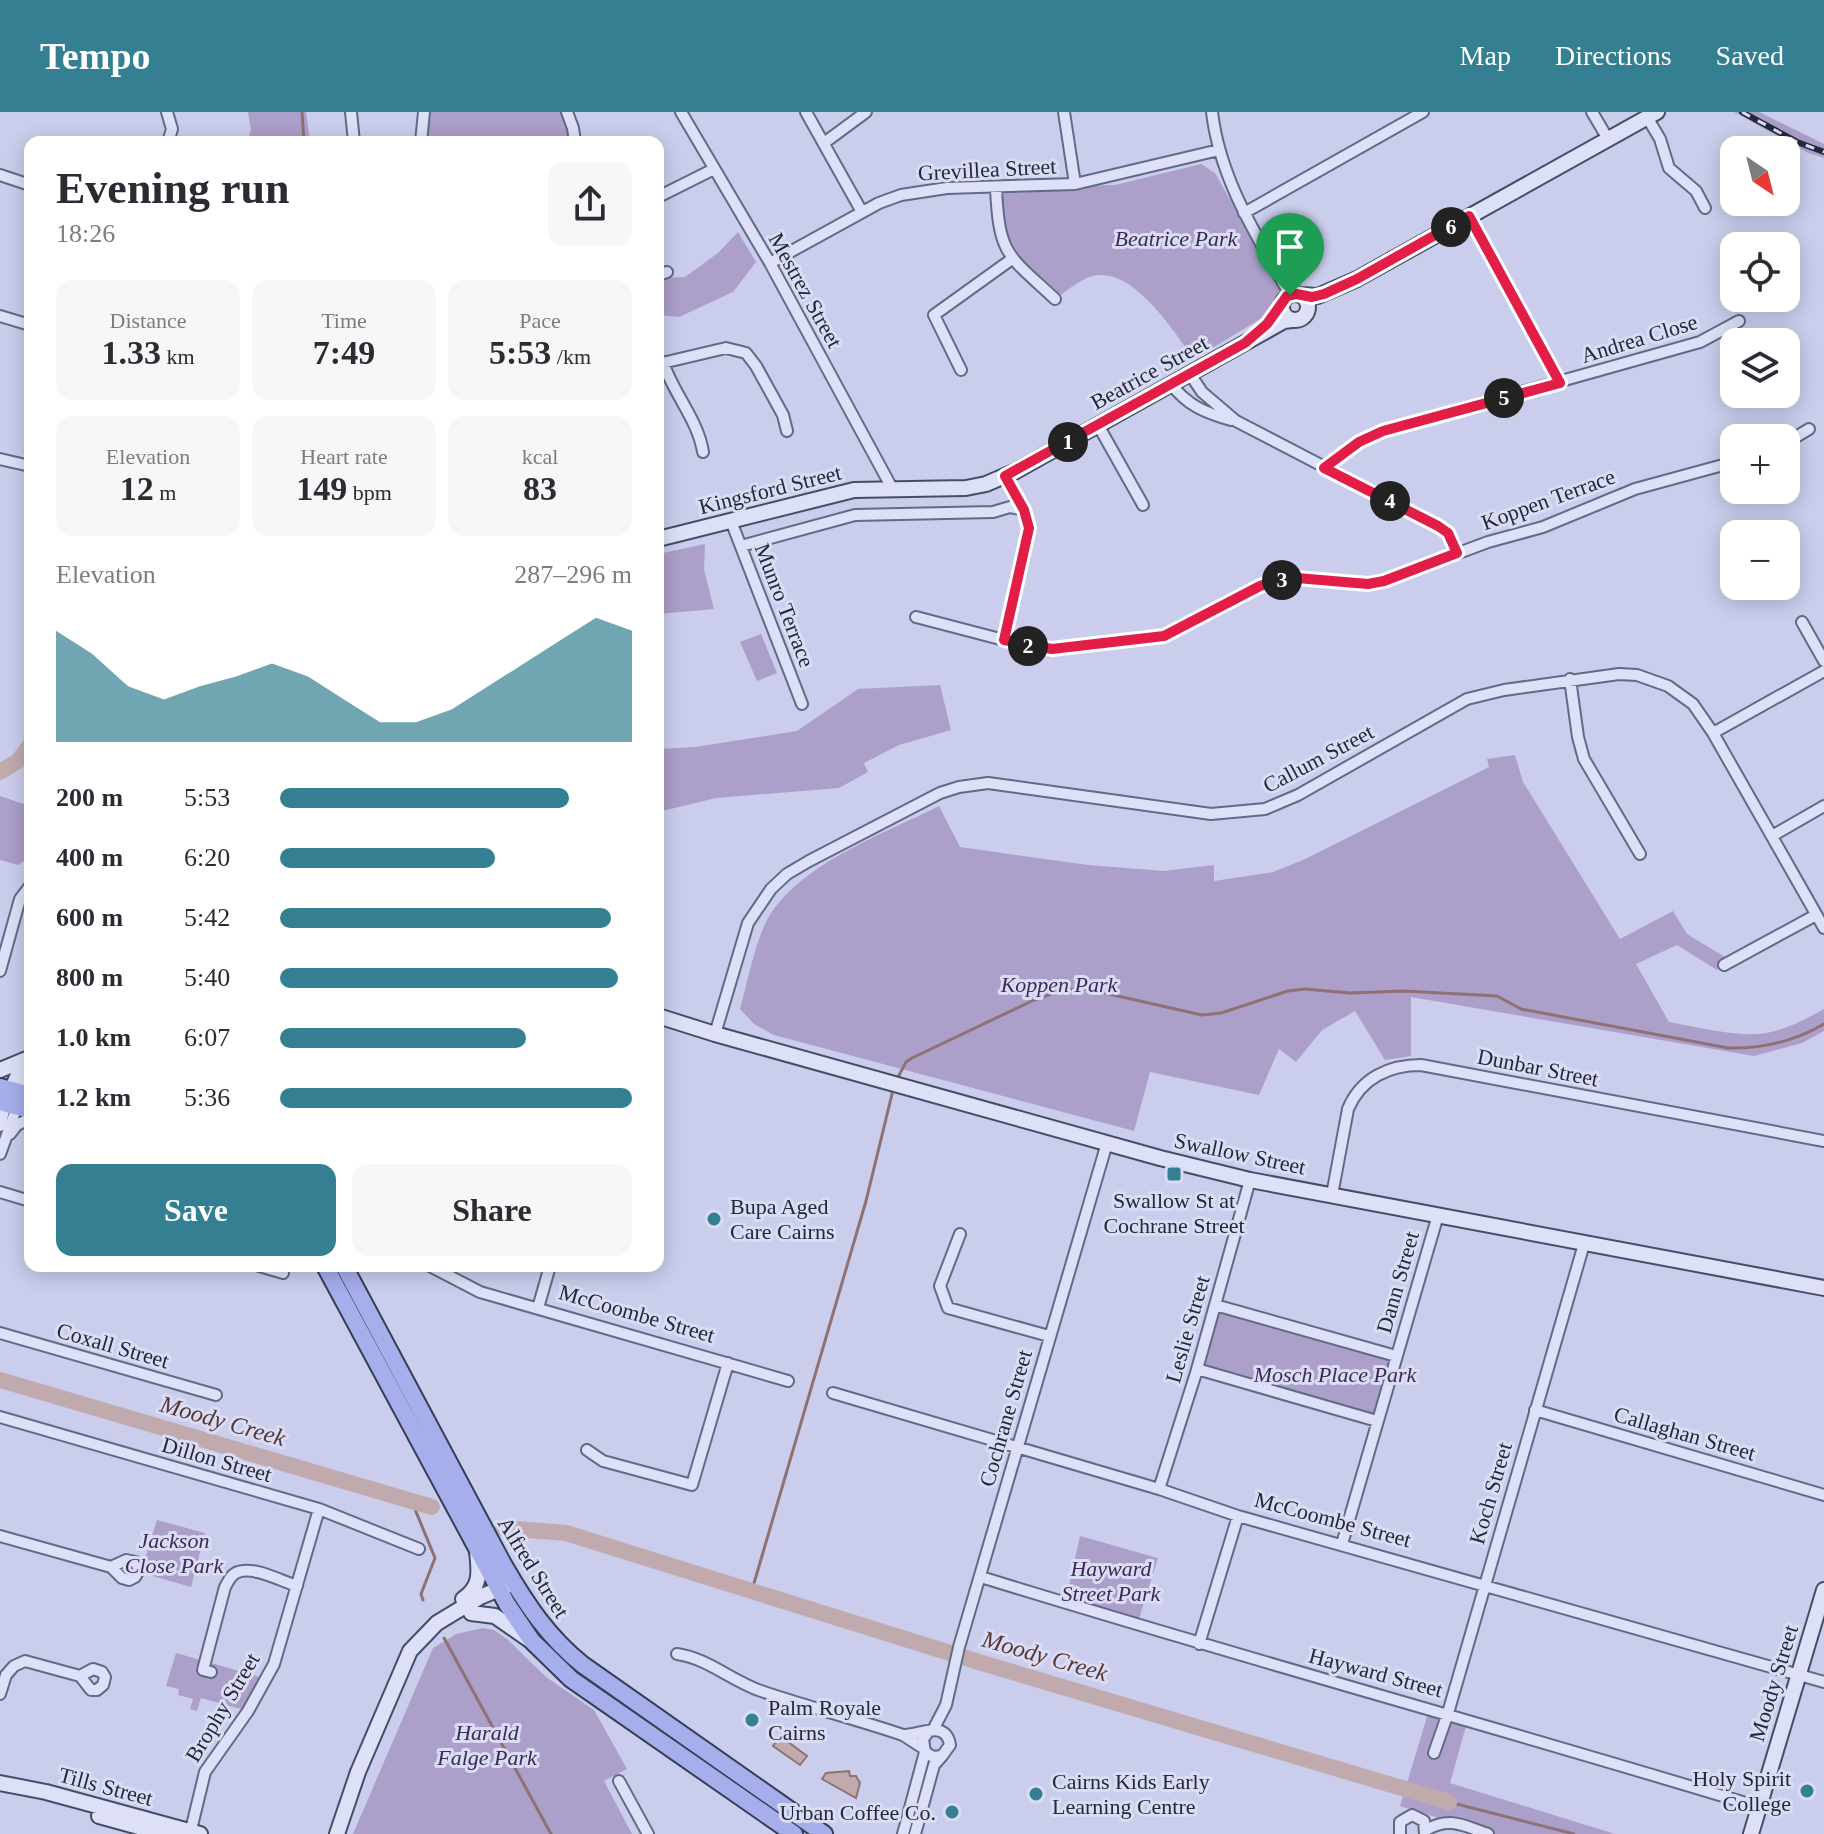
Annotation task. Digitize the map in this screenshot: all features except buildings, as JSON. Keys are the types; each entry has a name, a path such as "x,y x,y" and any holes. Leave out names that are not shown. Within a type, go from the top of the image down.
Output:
{"main road":[{"name":"Alfred Street","path":"328,1272 476,1545 505,1589 583,1665 819,1831"},
{"name":"Alfred Street","path":"347,1272 532,1641 571,1679 794,1834"}],"street":[{"path":"167,112 172,129 170,136"},
{"path":"351,112 353,136"},
{"path":"422,136 424,112"},
{"path":"567,112 574,136"},
{"name":"Mestrez Street","path":"681,112 770,263 893,490"},
{"path":"806,112 862,212"},
{"path":"824,143 866,112"},
{"path":"1064,112 1075,184"},
{"path":"1212,112 1227,177 1291,298 1285,315 1292,320 1300,319 1308,310 1339,294 1357,279"},
{"path":"1244,213 1423,112"},
{"path":"1592,112 1608,139"},
{"path":"1291,298 1318,296 1357,279 1652,115 1669,168 1696,191 1705,208"},
{"name":"Grevillea Street","path":"770,263 879,203 923,190 1075,184 1219,150"},
{"path":"664,194 714,169"},
{"path":"0,175 24,183"},
{"path":"996,188 1002,243 1012,259 1055,299"},
{"path":"1469,216 1560,383"},
{"path":"961,370 934,315 1012,259"},
{"path":"1291,298 1307,301 1308,310"},
{"name":"Beatrice Street","path":"1245,343 1291,298"},
{"path":"0,316 24,323"},
{"name":"Beatrice Street","path":"893,490 966,488 1005,476 1284,321 1292,320"},
{"name":"Andrea Close","path":"1324,468 1359,442 1383,431 1700,342 1739,321"},
{"path":"664,362 726,348 746,353 783,415 787,431"},
{"path":"664,370 700,437 703,452"},
{"path":"1190,374 1202,392 1236,421 1438,526 1448,533 1457,553"},
{"path":"1171,384 1188,404 1203,412 1236,421"},
{"path":"1098,425 1143,505"},
{"path":"1800,434 1809,429"},
{"path":"0,459 24,465"},
{"name":"Koppen Terrace","path":"916,617 1052,649 1164,636 1277,580 1297,578 1368,584 1384,581 1457,553 1543,527 1635,489 1720,466"},
{"path":"1004,640 1028,539 1028,519 1005,476"},
{"name":"Kingsford Street","path":"664,538 854,490 893,490"},
{"name":"Kingsford Street","path":"741,546 855,515 993,512 1010,507 1024,510"},
{"name":"Munro Terrace","path":"731,521 802,704"},
{"path":"1802,622 1824,661"},
{"path":"1713,733 1824,671"},
{"name":"Callum Street","path":"715,1034 748,923 771,889 787,874 809,861 940,793 988,783 1211,814 1265,809 1298,795 1467,699 1570,679 1619,674 1653,679 1682,694 1703,717 1824,928"},
{"path":"1570,679 1584,759 1640,854"},
{"path":"1772,836 1824,806"},
{"path":"0,971 24,894"},
{"path":"1724,965 1816,915"},
{"name":"Swallow Street","path":"664,1018 1107,1143 1250,1180 1824,1288"},
{"path":"0,1070 24,1061"},
{"name":"Dunbar Street","path":"1332,1195 1352,1099 1368,1081 1381,1073 1408,1065 1824,1141"},
{"path":"0,1154 24,1066"},
{"path":"0,1126 16,1101"},
{"path":"5,1140 17,1125 16,1101"},
{"name":"Cochrane Street","path":"948,1736 946,1705 953,1668 1107,1143"},
{"name":"Leslie Street","path":"1159,1489 1197,1369 1250,1180"},
{"path":"0,1192 24,1199"},
{"name":"Dann Street","path":"1342,1544 1438,1215"},
{"path":"960,1234 940,1286 948,1308 1049,1336"},
{"name":"Koch Street","path":"1434,1753 1584,1244"},
{"name":"McCoombe Street","path":"442,1272 480,1292 788,1381"},
{"path":"538,1308 548,1272"},
{"path":"1215,1305 1396,1356"},
{"name":"Coxall Street","path":"0,1333 216,1395"},
{"path":"587,1450 603,1461 692,1485 728,1363"},
{"path":"1197,1369 1377,1421"},
{"name":"McCoombe Street","path":"833,1393 1159,1489 1238,1516 1824,1682"},
{"name":"Callaghan Street","path":"1535,1410 1824,1495"},
{"name":"Dillon Street","path":"0,1417 319,1509 419,1549"},
{"name":"Brophy Street","path":"194,1833 205,1772 267,1679 281,1643 319,1509"},
{"path":"1199,1644 1238,1516"},
{"path":"0,1536 111,1567"},
{"path":"337,1834 358,1772 416,1636 427,1623 474,1590 479,1575 476,1545"},
{"path":"203,1670 225,1587 231,1577 238,1572 251,1571 297,1586"},
{"name":"Hayward Street","path":"981,1577 1199,1644 1448,1713 1759,1807"},
{"path":"410,1651 437,1623 505,1589"},
{"path":"398,1679 436,1634 505,1589"},
{"name":"Moody Street","path":"1751,1834 1824,1590"},
{"path":"471,1613 483,1613 503,1620 532,1641"},
{"path":"677,1654 706,1663 760,1691 903,1735 933,1757 942,1756"},
{"path":"0,1694 6,1675 14,1666 25,1661 80,1676"},
{"name":"Cochrane Street","path":"931,1730 946,1705"},
{"path":"903,1834 924,1750 923,1739 931,1730"},
{"path":"903,1735 942,1730 948,1736 949,1749 934,1765 915,1832"},
{"path":"327,1834 358,1772"},
{"path":"619,1781 648,1834"},
{"name":"Tills Street","path":"0,1784 46,1792 164,1834"},
{"path":"1400,1834 1400,1822 1412,1815 1424,1821 1426,1832 1438,1823 1449,1822 1488,1834"},
{"name":"Tills Street","path":"140,1828 194,1833"},
{"path":"819,1831 835,1834"}],"green space":[{"path":"248,112 306,112 309,136 249,136"},
{"path":"427,112 562,112 571,136 424,136"},
{"path":"1734,112 1759,112 1824,144 1824,158 1800,149 1800,136 1777,136"},
{"name":"Beatrice Park","path":"1201,164 1215,173 1280,289 1268,313 1262,318 1194,359 1149,301 1119,279 1103,275 1087,278 1055,299 1012,259 993,188 1115,185"},
{"path":"738,232 756,262 733,292 679,317 664,316 664,278 685,277 718,253"},
{"path":"705,544 704,570 714,609 664,613 664,553"},
{"path":"761,634 777,673 757,681 740,642"},
{"path":"940,685 951,730 899,745 864,763 868,772 839,788 716,798 664,811 664,749 695,747 797,731 858,689"},
{"name":"Koppen Park","path":"1515,755 1523,782 1620,939 1673,911 1687,934 1725,957 1717,970 1677,945 1636,964 1669,1022 1720,1032 1759,1034 1785,1028 1824,1009 1824,1031 1802,1043 1754,1056 1411,997 1411,1056 1385,1060 1355,1011 1322,1030 1296,1062 1279,1049 1259,1095 1150,1072 1134,1131 774,1035 754,1024 740,1009 763,929 781,900 799,882 844,852 939,806 960,847 1088,865 1164,871 1214,865 1214,881 1273,872 1303,860 1489,767 1487,759"},
{"path":"0,796 24,804 24,861 18,865 0,860"},
{"name":"Mosch Place Park","path":"1215,1305 1396,1356 1377,1421 1197,1369"},
{"name":"Jackson Close Park","path":"157,1520 205,1533 191,1587 149,1575 145,1559"},
{"name":"Hayward Street Park","path":"1080,1536 1158,1558 1137,1625 1065,1603"},
{"name":"Harald Falge Park","path":"483,1628 494,1630 507,1639 546,1677 594,1710 627,1769 604,1781 632,1834 353,1834 433,1648 456,1634"},
{"path":"176,1653 267,1679 248,1711 201,1698 197,1711 190,1709 193,1699 178,1695 179,1689 166,1686"},
{"path":"1430,1707 1468,1719 1450,1783 1615,1834 1490,1834 1400,1806"}],"shaded area":[{"path":"780,1736 807,1756 800,1765 773,1746"},
{"path":"849,1771 850,1776 856,1776 860,1783 856,1798 822,1779 826,1773"}],"waterway":[{"path":"302,112 304,136"},
{"path":"0,772 18,761 24,753"},
{"path":"897,1079 906,1062 912,1058 1034,1000 1060,991 1082,988 1202,1015 1221,1013 1288,991 1305,989 1497,996 1521,1009 1728,1048 1778,1043 1824,1024"},
{"path":"752,1590 866,1201 893,1090"},
{"name":"Moody Creek","path":"0,1380 432,1507"},
{"path":"412,1502 435,1558 421,1594 423,1600"},
{"name":"Moody Creek","path":"503,1528 566,1533 982,1663 1449,1802"},
{"path":"444,1638 551,1834"},
{"name":"Moody Creek","path":"1449,1802 1574,1834"}],"railway":[{"path":"1742,112 1797,142 1824,152"}],"place":[{"name":"Swallow St at Cochrane Street","path":"1174,1174"},
{"name":"Bupa Aged Care Cairns","path":"714,1219"},
{"name":"Palm Royale Cairns","path":"752,1720"},
{"name":"Holy Spirit College","path":"1807,1791"},
{"name":"Cairns Kids Early Learning Centre","path":"1036,1794"},
{"name":"Urban Coffee Co.","path":"952,1812"}],"route":[{"path":"1469,216 1560,383 1371,435 1324,468 1438,526 1448,533 1457,553 1384,581 1368,584 1297,578 1277,580 1164,636 1052,649 1004,640 1029,528 1024,510 1005,476 1245,343 1267,324 1290,295 1312,297 1324,294 1357,279 1469,216"}]}
